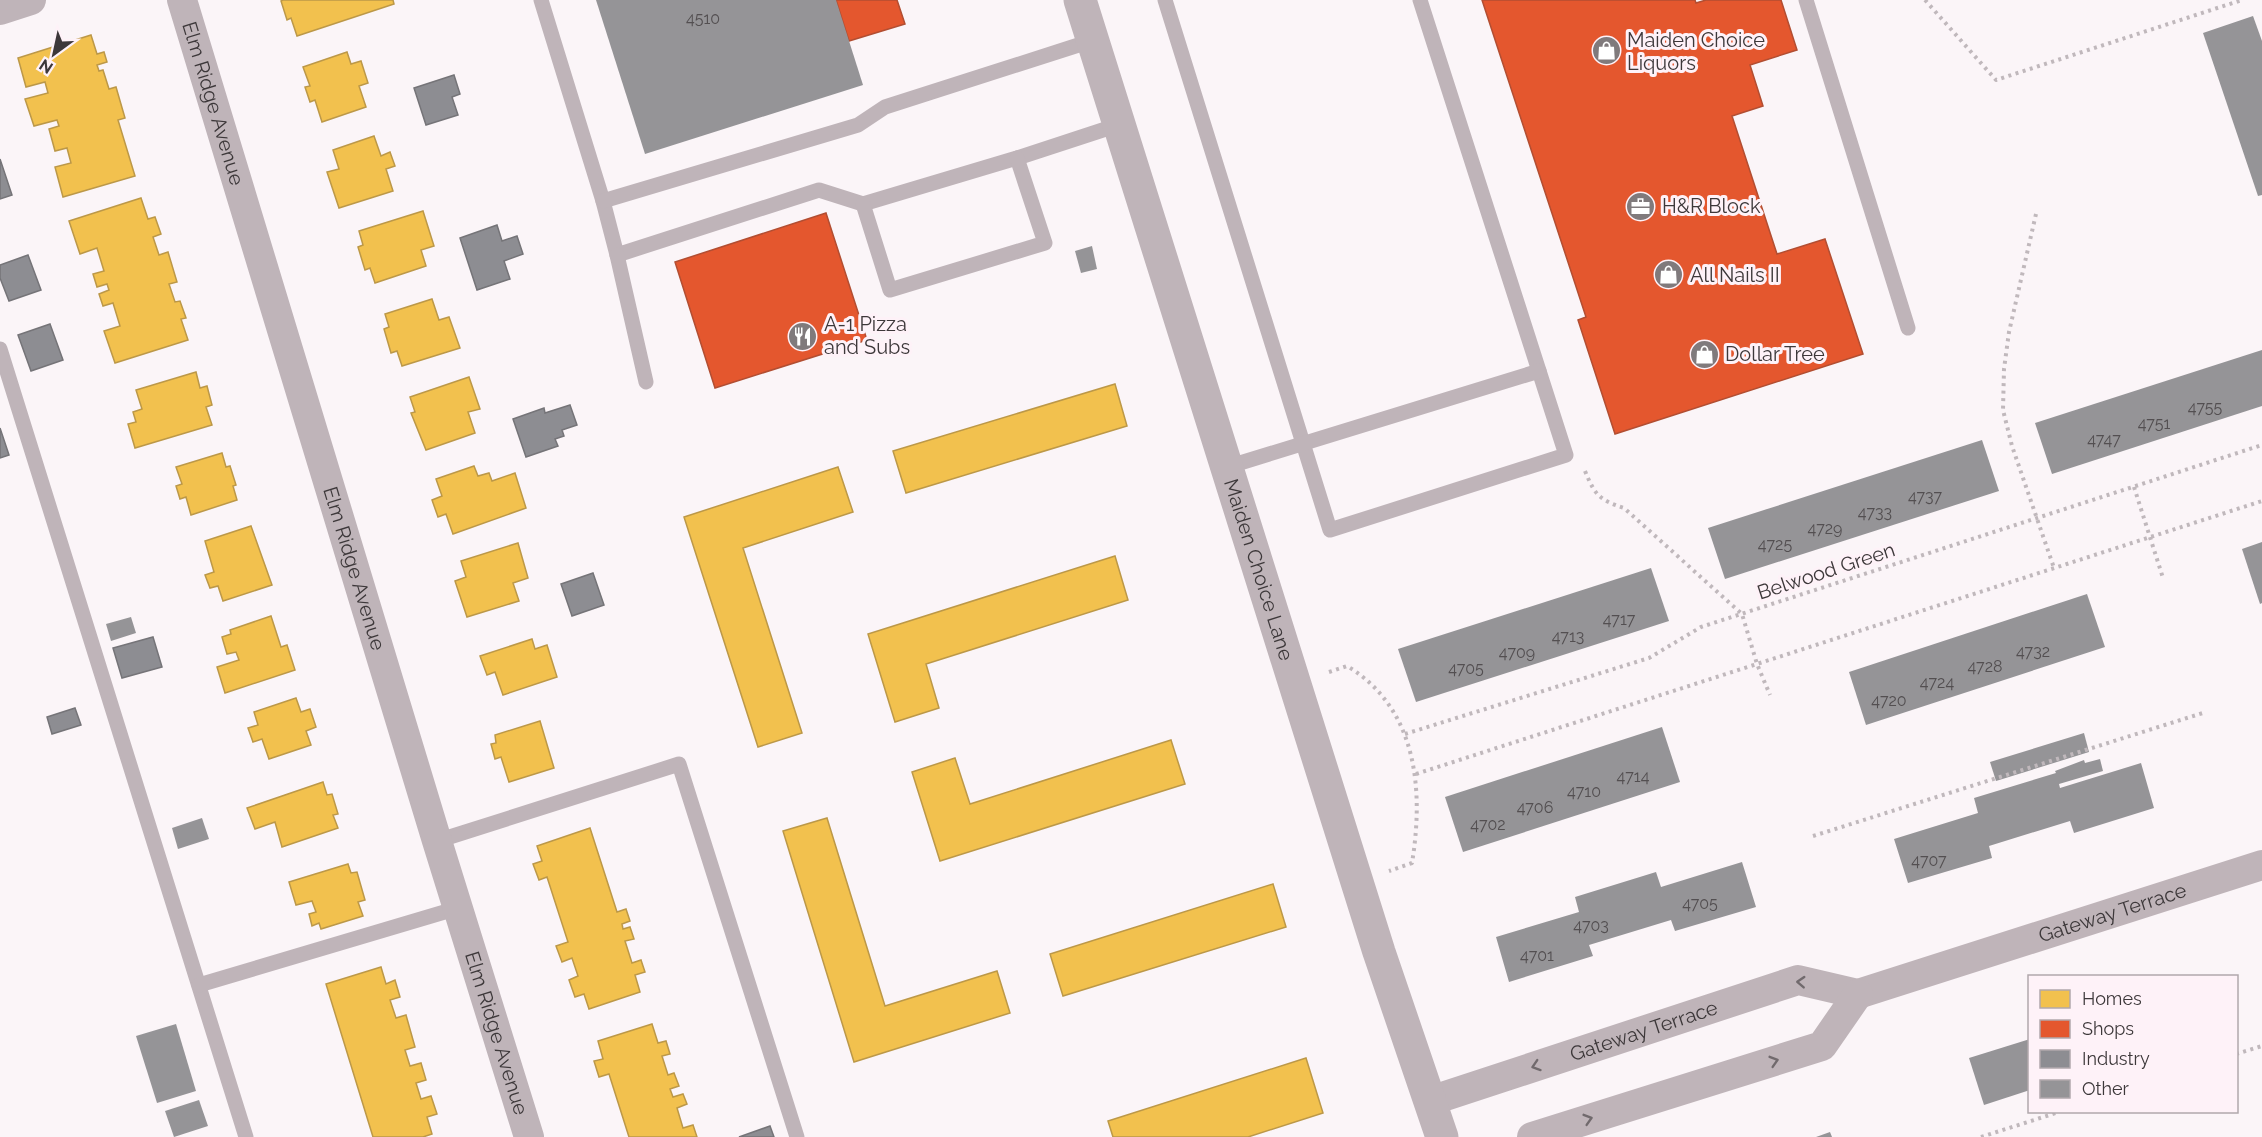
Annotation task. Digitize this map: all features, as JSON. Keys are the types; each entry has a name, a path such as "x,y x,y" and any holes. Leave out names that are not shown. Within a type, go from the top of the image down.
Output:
{"street":[{"path":"0,10 31,0"},
{"name":"Elm Ridge Avenue","path":"182,0 437,842 530,1137"},
{"name":"Maiden Choice Lane","path":"1080,0 1358,883 1442,1137"},
{"name":"Gateway Terrace","path":"1430,1101 1798,980 1858,994 2262,866"},
{"path":"1532,1137 1822,1046 1858,994"}],"lane":[{"path":"541,0 603,201 646,382"},
{"path":"1165,0 1330,530 1566,455 1420,0"},
{"path":"1806,0 1908,327"},
{"path":"603,201 858,125 885,107 1091,40"},
{"path":"617,255 819,190 863,204 1118,125"},
{"path":"863,204 890,290 968,267 1045,243 1017,158"},
{"path":"0,349 246,1137"},
{"path":"1227,467 1539,371"},
{"path":"437,842 679,764 797,1137"},
{"path":"199,985 458,908"}],"path":[{"path":"1925,0 1996,80 2242,0"},
{"path":"2036,214 2009,332 2004,369 2003,410 2012,446 2054,568"},
{"name":"Belwood Green","path":"1405,734 1649,658 1701,627 2262,445"},
{"path":"1585,471 1597,496 1606,503 1624,508 1742,614 1757,664 1770,695"},
{"path":"2134,487 2163,578"},
{"path":"1416,774 2262,501"},
{"path":"1295,685 1347,666 1362,675 1382,697 1397,715 1405,734 1416,774 1416,839 1412,863 1358,883"},
{"path":"1813,836 2206,712"},
{"path":"2238,1053 2262,1046"},
{"path":"1981,1137 2056,1113"}],"building: Homes":[{"path":"393,0 394,4 297,36 291,18 287,20 281,1"},
{"path":"91,35 97,54 104,52 107,62 97,65 99,71 103,70 109,89 116,87 125,118 118,120 135,176 63,197 55,167 71,163 67,148 55,151 49,129 59,126 57,120 34,126 25,99 48,93 45,82 26,87 18,58"},
{"path":"347,52 351,64 361,61 368,83 359,86 366,107 322,122 315,100 310,102 305,87 310,86 303,67"},
{"path":"374,136 381,156 390,152 395,166 386,169 393,191 339,208 327,172 339,169 333,150"},
{"path":"141,198 148,219 155,217 161,234 153,237 159,255 168,252 177,282 169,284 175,302 180,301 186,318 181,319 188,340 115,363 104,331 120,326 113,303 103,306 99,294 109,290 107,284 97,287 93,274 104,271 97,248 80,254 69,221"},
{"path":"423,211 434,246 421,250 426,266 375,283 370,268 365,270 358,247 363,245 359,231"},
{"path":"432,299 439,320 449,317 460,348 402,366 397,351 391,353 384,329 389,327 385,314"},
{"path":"196,372 200,388 207,386 212,405 206,407 212,425 135,448 128,424 136,422 133,412 142,409 136,390"},
{"path":"469,377 480,409 468,412 475,433 426,450 411,413 415,412 410,397"},
{"path":"1115,384 1127,426 906,493 893,451"},
{"path":"222,453 226,467 230,466 236,485 233,486 237,500 191,515 186,497 180,499 176,486 182,484 176,467"},
{"path":"474,466 478,476 489,473 492,481 515,473 526,508 453,534 446,514 438,517 432,500 442,496 436,479"},
{"path":"838,467 853,512 743,548 802,733 758,747 684,517"},
{"path":"251,526 272,585 223,601 218,586 210,588 205,575 214,572 205,541"},
{"path":"518,543 528,578 513,583 519,601 467,617 455,581 466,577 461,561"},
{"path":"1115,556 1128,600 926,664 939,708 895,722 868,634"},
{"path":"271,616 281,647 287,645 295,670 225,693 217,667 239,660 236,652 227,654 222,637 231,634 230,630"},
{"path":"532,639 535,649 547,645 557,677 503,695 495,672 487,675 480,656"},
{"path":"296,698 301,712 310,709 316,727 306,731 311,745 269,759 262,739 253,742 248,728 258,725 254,712"},
{"path":"540,721 554,768 509,782 501,757 495,759 491,744 496,743 495,735"},
{"path":"1171,740 1185,784 940,861 912,772 955,758 970,804"},
{"path":"323,782 327,795 332,794 338,814 333,815 338,828 282,847 275,822 255,829 247,808"},
{"path":"827,818 885,1006 997,971 1010,1013 854,1062 783,831"},
{"path":"590,828 617,912 626,909 630,921 622,924 623,929 630,927 634,939 625,941 632,963 641,960 645,972 635,975 640,992 589,1009 584,994 575,997 569,980 578,976 572,958 562,962 556,946 568,942 547,877 539,880 533,864 542,861 537,846"},
{"path":"348,864 351,873 357,872 365,900 358,902 363,916 321,929 319,923 312,926 309,914 316,912 312,901 296,905 289,882"},
{"path":"1273,884 1286,927 1063,996 1050,954"},
{"path":"381,967 386,984 395,980 400,997 390,1000 396,1018 406,1015 415,1047 405,1050 410,1066 421,1063 426,1080 416,1083 421,1099 431,1096 437,1114 427,1117 432,1134 423,1137 373,1137 326,984"},
{"path":"652,1024 658,1043 666,1041 670,1054 662,1056 668,1075 674,1073 679,1086 670,1089 673,1097 683,1094 687,1104 677,1108 683,1128 693,1125 697,1137 629,1137 609,1074 599,1077 594,1061 603,1059 598,1041"},
{"path":"1306,1058 1323,1113 1248,1137 1113,1137 1108,1121"}],"building: Shops":[{"path":"836,0 897,0 905,24 849,41"},
{"path":"1482,0 1695,0 1696,3 1706,0 1781,0 1797,50 1750,65 1763,106 1732,116 1777,254 1825,239 1863,354 1615,434 1578,320 1586,317"},
{"path":"826,213 867,340 715,388 675,262"}],"building: Industry":[{"path":"454,75 460,94 452,97 458,115 426,125 414,88"},
{"path":"0,159 12,195 0,199"},
{"path":"497,225 502,241 517,236 523,254 504,261 510,279 477,290 460,238"},
{"path":"28,255 41,290 9,301 0,278 0,265"},
{"path":"50,324 63,360 31,371 18,335"},
{"path":"570,405 577,425 562,430 564,436 555,439 558,446 526,457 513,419 544,408 545,413"},
{"path":"0,428 9,455 0,458"},
{"path":"593,573 604,605 572,616 561,584"},
{"path":"153,637 162,667 122,678 113,648"},
{"path":"75,708 81,725 52,734 47,717"},
{"path":"770,1126 774,1137 739,1137"}],"building: Other":[{"path":"596,0 836,0 863,85 645,154"},
{"path":"2253,16 2262,41 2262,195 2258,196 2203,33"},
{"path":"1092,246 1097,269 1081,273 1075,251"},
{"path":"2262,350 2262,406 2052,474 2035,423"},
{"path":"1982,440 1999,491 1725,579 1708,528"},
{"path":"2262,542 2262,603 2260,604 2242,549"},
{"path":"1651,568 1669,621 1416,702 1398,649"},
{"path":"2087,594 2105,647 1866,725 1849,672"},
{"path":"131,617 136,633 111,641 106,624"},
{"path":"1662,727 1680,782 1463,852 1445,797"},
{"path":"2084,733 2089,752 1996,781 1990,762"},
{"path":"2100,759 2103,771 2059,784 2060,788 2141,763 2154,808 2074,833 2070,821 1989,846 1992,858 1908,883 1894,839 1978,813 1974,798 2056,773 2055,771 2084,760 2085,763"},
{"path":"202,818 209,839 178,849 172,828"},
{"path":"1742,862 1756,907 1675,931 1671,920 1589,945 1593,956 1509,982 1496,937 1579,912 1575,897 1656,872 1661,887"},
{"path":"176,1024 196,1091 157,1103 136,1036"},
{"path":"2028,1040 2028,1091 1984,1105 1969,1058"},
{"path":"199,1100 208,1126 174,1137 165,1111"},
{"path":"1830,1132 1832,1137 1816,1137"}],"place":[{"name":"Maiden Choice Liquors","path":"1606,51"},
{"name":"H&R Block","path":"1641,206"},
{"name":"All Nails II","path":"1669,275"},
{"name":"A-1 Pizza and Subs","path":"803,336"},
{"name":"Dollar Tree","path":"1704,354"}]}
